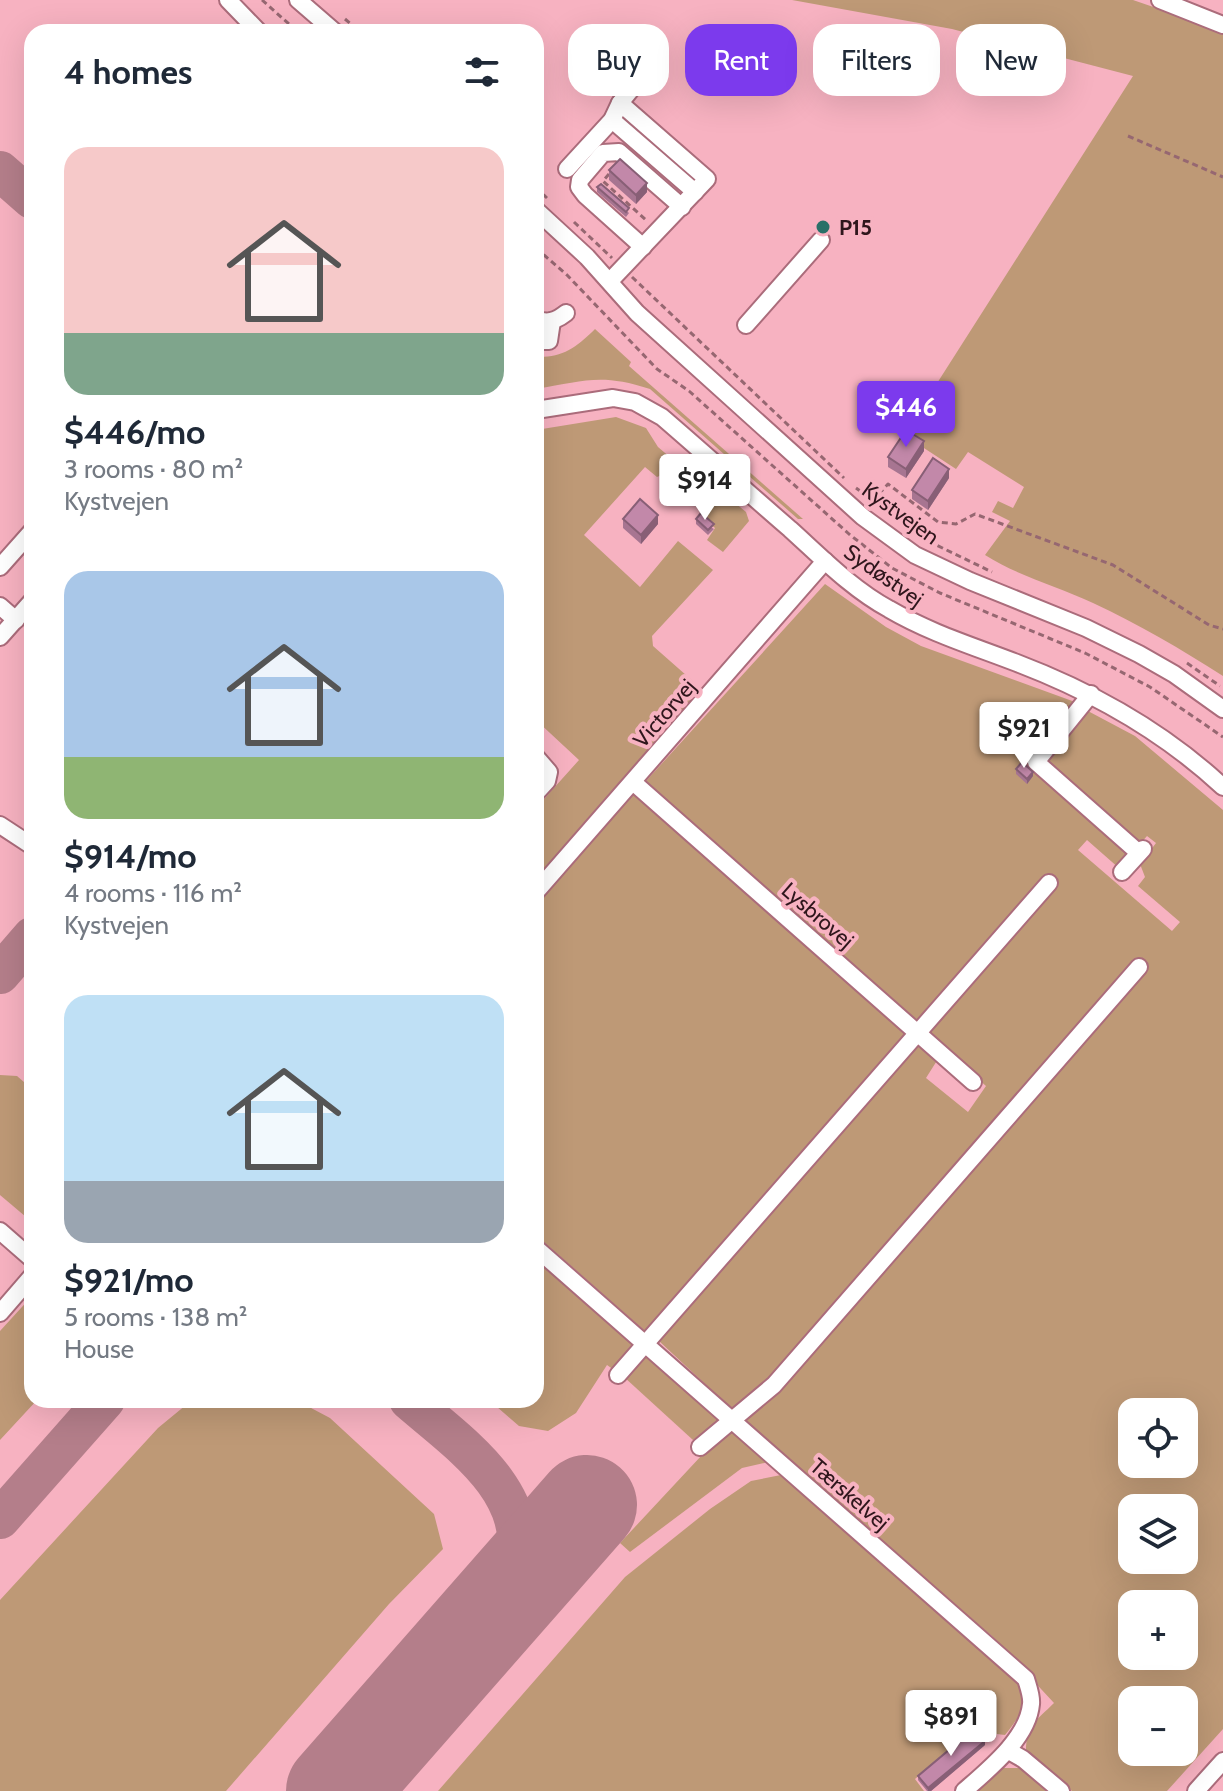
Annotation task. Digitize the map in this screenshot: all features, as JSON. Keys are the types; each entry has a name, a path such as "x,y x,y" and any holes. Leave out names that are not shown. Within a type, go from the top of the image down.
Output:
{"street":[{"path":"228,0 251,24"},
{"path":"298,0 326,24"},
{"path":"1160,0 1223,25"},
{"path":"567,169 612,120 626,96"},
{"path":"610,281 707,179 620,103"},
{"path":"612,120 695,192"},
{"path":"643,247 579,187 580,180 603,153 619,152 682,207"},
{"name":"Kystvejen","path":"544,207 637,313 860,514 915,555 1112,641 1174,674 1223,709"},
{"path":"746,325 821,240"},
{"path":"544,341 549,341 551,318"},
{"name":"Sydøstvej","path":"544,409 613,398 635,402 662,417 825,561 884,607 913,623 1091,694 1195,761 1223,787"},
{"path":"0,567 24,540"},
{"name":"Victorvej","path":"544,883 825,561"},
{"path":"0,606 16,620"},
{"path":"0,637 24,610"},
{"path":"1091,694 1036,762 1141,851 1122,872"},
{"path":"544,766 549,772 544,784"},
{"name":"Lysbrovej","path":"633,782 973,1082"},
{"path":"0,825 24,841"},
{"path":"618,1375 1049,883"},
{"path":"700,1447 774,1385 1139,967"},
{"path":"0,1231 24,1252"},
{"name":"Tærskelvej","path":"544,1255 1026,1679 1031,1705 1009,1751"},
{"path":"0,1313 24,1285"},
{"path":"964,1791 1009,1751 1061,1791"},
{"path":"1196,1791 1223,1761"}],"path":[{"path":"262,0 289,24"},
{"path":"1128,136 1223,177"},
{"path":"613,151 613,171 603,181 658,231"},
{"path":"620,227 636,211"},
{"path":"569,217 854,486 930,542 998,575"},
{"path":"587,257 601,246"},
{"path":"860,514 888,484 938,522 956,524 975,514 1113,565 1209,625 1223,629"},
{"path":"1185,662 1223,689"}],"shaded area":[{"path":"792,0 1133,0 1223,31 1223,676 1126,619 985,555 1010,521 992,512 998,501 1013,508 1024,487 968,452 956,469 904,435 1133,76 1066,59 1066,24 956,24 956,30 940,27 940,24 924,24"},
{"path":"595,329 631,362 629,366 803,519 798,519 650,389 605,380 544,388 544,357 576,346"},
{"path":"616,417 646,428 658,447 691,475 693,483 684,492 667,487 671,482 664,474 657,477 645,467 584,535 640,587 678,541 713,570 652,636 653,646 695,683 698,696 544,872 544,799 579,760 544,727 544,429"},
{"path":"729,498 746,512 749,521 723,552 707,540 715,528 701,516 714,502"},
{"path":"825,584 886,627 921,646 1075,702 1042,746 1034,750 1026,744 1016,755 1132,854 1120,869 1087,840 1078,850 1172,931 1180,922 1138,886 1145,877 1140,864 1156,843 1147,836 1140,844 1045,760 1086,710 1135,736 1223,810 1223,1729 1198,1757 1198,1686 1118,1686 1118,1766 1190,1766 1167,1791 1072,1791 1026,1751 1030,1729 1054,1703 992,1636 942,1596 743,1418 772,1379 733,1410 659,1341 920,1041 938,1059 926,1078 968,1112 986,1086 646,781"},
{"path":"634,791 909,1033 647,1333 544,1242 544,895"},
{"path":"0,1075 17,1076 24,1082 24,1215 0,1195"},
{"path":"544,1267 634,1345 614,1370 607,1365 576,1413 548,1431 519,1426 498,1408 544,1408"},
{"path":"24,1305 24,1408 30,1408 0,1440 0,1331"},
{"path":"643,1353 720,1420 693,1440 624,1377"},
{"path":"182,1408 311,1408 330,1418 434,1514 443,1549 389,1604 226,1791 0,1791 0,1600 158,1428"},
{"path":"733,1428 769,1462 742,1468 630,1552 620,1543 702,1455"},
{"path":"786,1474 1003,1662 1018,1682 1023,1698 1019,1714 1005,1735 997,1734 986,1742 974,1728 915,1779 924,1791 438,1791 625,1577 710,1509 751,1481"},
{"path":"1001,1768 1025,1768 1051,1791 975,1791"}],"building":[{"path":"620,159 647,183 636,195 609,170"},
{"path":"601,184 629,208 626,212 597,187"},
{"path":"906,430 924,441 906,469 888,457"},
{"path":"933,458 949,469 928,501 912,490"},
{"path":"640,499 658,515 641,535 623,519"},
{"path":"701,513 714,524 708,530 696,519"},
{"path":"1022,762 1033,772 1027,779 1016,769"},
{"path":"974,1729 985,1741 928,1788 918,1776"}],"taxiway":[{"path":"0,171 24,192"},
{"path":"0,974 24,946"},
{"path":"0,1519 98,1408"},
{"path":"418,1408 486,1470 512,1513 518,1537 516,1564 504,1599"}],"runway":[{"path":"336,1791 587,1505"}],"place":[{"name":"P15","path":"823,227"}]}
